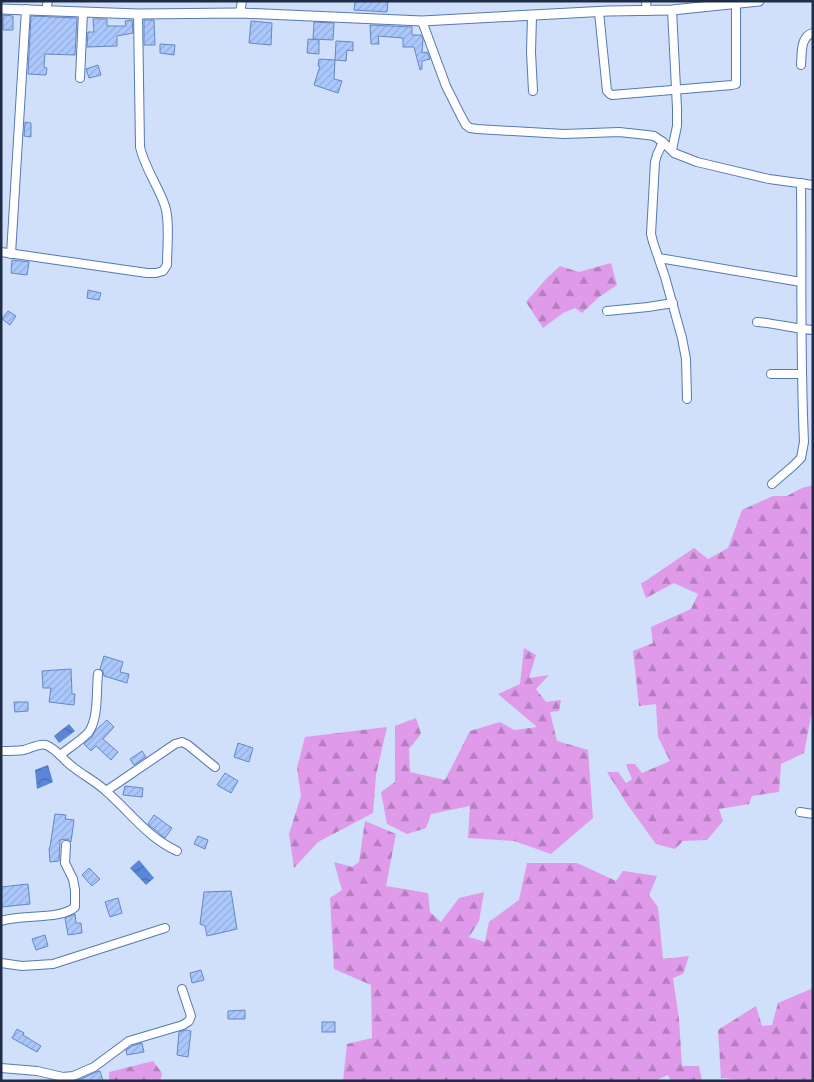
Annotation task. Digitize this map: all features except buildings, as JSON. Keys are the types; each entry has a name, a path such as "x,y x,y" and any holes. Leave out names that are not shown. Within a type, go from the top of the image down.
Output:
{"street":[{"path":"240,14 242,1"},
{"path":"1,9 26,9 47,6 84,12 240,14 422,21 599,12 646,6 672,10 759,1"},
{"path":"599,12 608,93 612,95 736,84 736,4"},
{"path":"11,254 26,9"},
{"path":"672,10 677,126 672,150"},
{"path":"80,78 84,12"},
{"path":"1,252 147,273 156,274 164,271 167,265 167,218 165,206 142,158 140,147 138,14"},
{"path":"532,16 533,91"},
{"path":"422,21 446,86 460,116 470,128 564,134 636,133 654,136 679,155 715,167 769,179 813,185"},
{"path":"802,65 805,38 808,34 813,33"},
{"path":"663,142 655,162 651,234 679,324 686,359 687,400"},
{"path":"772,484 801,458 804,442 801,329 801,184"},
{"path":"659,258 801,282"},
{"path":"607,311 673,303"},
{"path":"757,322 813,330"},
{"path":"771,374 802,374"},
{"path":"60,755 83,738 91,729 96,709 98,674"},
{"path":"106,790 176,744 182,742 188,744 216,767"},
{"path":"1,751 12,752 45,745 54,749 75,769 106,790 150,834 164,845 177,851"},
{"path":"800,812 813,814"},
{"path":"1,921 12,918 71,912 75,907 75,890 73,879 65,863 66,845"},
{"path":"1,963 22,966 53,964 164,928"},
{"path":"1,1068 37,1071 63,1078 73,1076 100,1063 128,1041 182,1025 189,1021 191,1016 182,989"}],"green space":[{"path":"611,263 617,285 599,297 582,313 575,308 563,313 543,328 526,302 546,279 560,266 579,272"},
{"path":"813,485 813,715 811,716 804,753 781,764 779,792 752,796 749,804 719,809 723,821 707,840 683,841 675,849 656,844 607,772 618,772 626,783 632,779 626,764 635,764 642,773 670,761 658,737 656,704 639,706 633,651 653,643 651,627 691,609 698,594 674,583 646,598 641,584 694,548 708,559 728,548 742,510 773,496 787,496 802,488"},
{"path":"524,648 536,655 529,678 549,675 536,689 546,702 561,700 559,711 550,712 557,741 588,750 593,818 551,854 514,841 468,838 470,806 431,814 426,828 407,834 387,824 381,792 395,782 395,726 416,718 421,734 409,749 410,772 445,780 470,731 500,722 514,730 537,727 498,694 520,684"},
{"path":"387,727 376,775 373,813 318,842 294,868 289,834 301,796 297,768 305,737"},
{"path":"365,821 396,834 386,886 428,893 430,912 441,922 459,898 484,892 479,921 469,937 485,942 489,922 519,900 527,863 577,863 616,881 623,871 657,876 649,895 658,907 663,959 689,956 683,974 673,978 679,1019 682,1066 699,1066 702,1081 671,1081 668,1075 654,1081 343,1081 347,1044 372,1038 371,985 334,969 330,898 342,890 334,862 352,867 359,862"},
{"path":"811,989 813,991 813,1081 747,1081 721,1078 718,1030 756,1006 762,1026 772,1025 778,1003"},
{"path":"153,1061 162,1073 160,1081 109,1081 109,1072"}],"water":[{"path":"69,724 75,731 59,743 54,736"},
{"path":"48,765 53,782 37,789 35,770"},
{"path":"139,860 154,878 146,885 130,868"}]}
